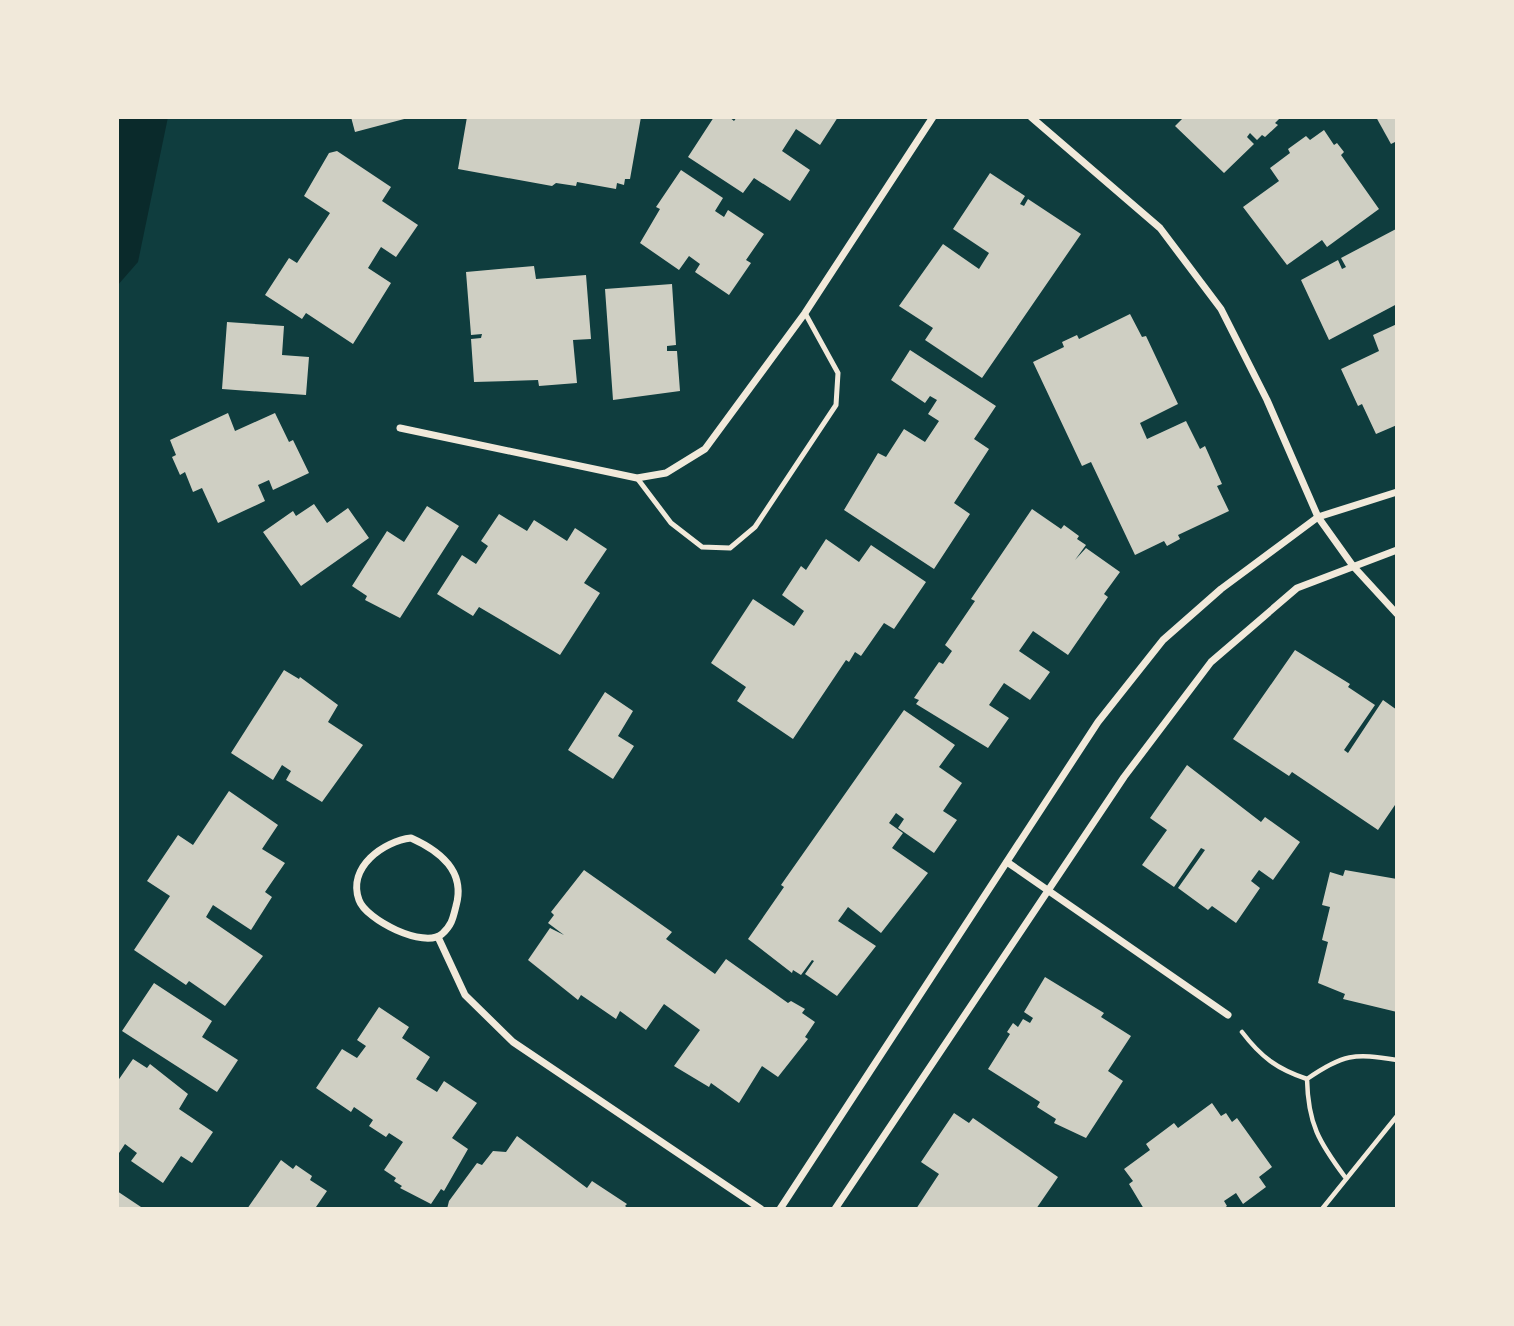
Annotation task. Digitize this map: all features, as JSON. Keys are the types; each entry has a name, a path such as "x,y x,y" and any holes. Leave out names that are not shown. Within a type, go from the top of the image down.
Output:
{"street":[{"path":"400,428 637,478 666,473 705,449 804,313 933,117"},
{"path":"1031,117 1160,228 1222,309 1279,425 1318,517 1353,566 1397,614"},
{"path":"780,1209 1098,722 1163,640 1221,589 1318,517 1397,492"},
{"path":"835,1209 1124,777 1211,662 1297,588 1397,550"},
{"path":"411,838 433,848 456,871 456,908 451,926 438,937 418,938 399,931 371,915 359,901 357,886 365,864 376,851 392,840 411,838"},
{"path":"1007,862 1228,1015"},
{"path":"438,937 465,995 513,1042 761,1209"}],"lane":[{"path":"637,478 671,523 702,547 730,548 755,527 836,405 838,373 804,313"}],"path":[{"path":"1228,1015 1261,1057 1282,1071 1307,1080"},
{"path":"1307,1080 1343,1056 1360,1054 1397,1060"},
{"path":"1307,1080 1307,1107 1316,1138 1345,1177"},
{"path":"1322,1209 1345,1177 1397,1116"}],"water":[{"path":"117,117 168,117 138,262 117,286"}],"building":[{"path":"351,117 408,117 408,118 355,132"},
{"path":"467,117 641,117 630,179 625,179 624,185 617,183 616,189 577,182 576,186 556,183 552,186 458,169"},
{"path":"714,117 729,117 734,121 737,117 838,117 820,145 796,129 782,151 810,170 790,201 754,178 743,193 688,157"},
{"path":"1184,117 1281,117 1275,123 1278,125 1265,137 1262,135 1257,140 1250,133 1247,137 1254,144 1224,173 1175,126"},
{"path":"1376,117 1397,117 1397,141 1391,144"},
{"path":"1324,130 1334,145 1337,143 1344,152 1341,155 1379,209 1327,247 1322,240 1287,265 1243,207 1279,181 1270,168 1290,153 1288,149 1306,136 1310,140"},
{"path":"337,151 391,187 382,201 418,225 396,257 381,247 368,268 391,283 353,344 306,313 302,319 265,295 289,258 297,263 330,213 304,196 329,153"},
{"path":"681,170 723,198 715,211 724,217 728,210 764,234 746,260 751,263 729,295 695,272 700,264 689,256 679,270 640,243 660,209 656,207"},
{"path":"990,173 1025,196 1020,204 1024,206 1028,199 1081,234 982,378 925,340 933,328 899,306 943,244 979,269 989,253 953,229"},
{"path":"1396,229 1397,304 1329,340 1301,280 1338,260 1342,269 1346,267 1341,258"},
{"path":"534,266 536,279 586,275 591,339 573,340 577,383 539,386 538,380 474,382 471,339 481,338 482,334 471,335 466,272"},
{"path":"672,284 676,345 667,346 667,351 677,351 680,391 613,400 605,289"},
{"path":"1130,314 1142,337 1146,336 1178,404 1140,423 1147,439 1186,421 1200,449 1205,446 1222,484 1217,486 1229,511 1178,535 1180,539 1167,546 1164,541 1135,555 1091,462 1082,466 1033,362 1064,347 1062,342 1077,335 1079,339"},
{"path":"227,322 284,326 282,355 309,357 306,395 222,389"},
{"path":"1397,324 1397,425 1376,434 1362,404 1358,406 1341,369 1379,351 1373,335"},
{"path":"910,350 996,406 974,439 989,449 954,503 970,514 934,569 844,510 878,453 886,457 904,429 925,442 939,421 928,414 937,400 930,396 925,403 891,380"},
{"path":"228,413 235,431 275,413 289,442 293,440 309,473 273,490 269,480 258,485 265,501 218,523 202,488 193,492 185,472 180,475 172,457 176,455 170,440"},
{"path":"314,504 327,523 348,508 369,538 301,586 263,532 293,511 296,516"},
{"path":"427,506 459,526 400,618 365,600 367,596 352,586 387,531 404,542"},
{"path":"1032,509 1061,529 1064,525 1079,536 1077,539 1086,545 1075,560 1086,548 1120,572 1104,594 1108,597 1068,655 1033,631 1019,651 1050,672 1030,700 1004,683 989,705 1009,718 988,748 916,704 919,700 914,698 939,662 943,664 952,651 945,645 975,601 971,599"},
{"path":"499,514 527,531 534,520 567,541 575,528 607,549 584,583 600,593 560,655 479,607 473,616 437,594 462,555 476,564 488,546 481,541"},
{"path":"826,539 859,562 871,545 926,582 894,629 884,623 861,656 855,652 849,662 846,660 793,739 737,701 746,687 711,663 753,599 794,626 804,611 782,595 801,566 806,570"},
{"path":"1295,650 1350,684 1348,687 1375,705 1344,750 1348,753 1383,700 1397,710 1397,802 1378,830 1292,772 1289,776 1233,739"},
{"path":"284,670 299,679 300,677 338,705 328,722 363,745 322,802 286,780 291,771 282,765 273,780 231,753"},
{"path":"605,692 633,711 618,736 634,746 613,779 568,750"},
{"path":"904,710 955,745 939,767 962,783 943,811 957,820 934,853 898,828 904,819 896,813 889,823 903,833 892,848 928,873 881,933 848,907 838,921 876,946 837,996 805,974 814,961 812,960 801,975 793,970 792,973 748,939 784,887 781,885"},
{"path":"1187,765 1261,822 1265,817 1300,842 1273,880 1259,870 1251,881 1260,888 1236,923 1212,906 1208,910 1178,888 1205,850 1201,848 1174,887 1142,865 1167,830 1150,818"},
{"path":"229,791 278,825 262,849 285,863 265,892 272,897 251,930 213,905 206,917 263,956 225,1006 189,981 186,985 134,950 170,896 147,881 178,835 193,845"},
{"path":"584,870 672,932 666,939 715,974 726,959 788,1003 791,1001 805,1009 802,1013 815,1022 805,1037 808,1039 778,1077 762,1066 739,1103 711,1083 709,1087 674,1066 700,1030 664,1004 646,1030 620,1011 616,1019 581,995 578,1000 528,960 550,928 564,935 548,923 554,915 551,912"},
{"path":"1345,870 1397,879 1397,1012 1343,999 1345,994 1318,983 1328,942 1322,940 1330,907 1322,905 1330,872 1343,876"},
{"path":"1045,977 1104,1013 1101,1017 1131,1036 1108,1071 1123,1081 1086,1138 1054,1123 1056,1119 1037,1107 1040,1102 988,1069 1010,1034 1007,1032 1013,1023 1018,1027 1023,1019 1030,1023 1033,1018 1024,1012"},
{"path":"154,983 212,1021 202,1037 238,1060 217,1092 122,1031"},
{"path":"379,1007 409,1027 402,1038 430,1057 416,1079 437,1092 444,1081 477,1103 452,1138 468,1149 444,1191 441,1189 431,1204 400,1188 402,1186 394,1181 396,1178 384,1170 403,1142 389,1133 386,1137 369,1126 373,1120 354,1107 351,1112 316,1088 342,1049 357,1058 366,1046 357,1040"},
{"path":"133,1059 147,1068 150,1064 188,1094 179,1109 213,1132 192,1163 181,1156 163,1183 131,1161 137,1153 125,1144 117,1156 117,1082"},
{"path":"1212,1103 1221,1116 1226,1113 1232,1122 1237,1118 1272,1167 1259,1177 1266,1187 1243,1204 1236,1193 1224,1201 1227,1206 1223,1209 1144,1209 1129,1184 1133,1181 1124,1169 1150,1150 1146,1144 1174,1123 1178,1128"},
{"path":"954,1113 969,1123 973,1118 1058,1177 1036,1209 916,1209 939,1174 921,1162"},
{"path":"517,1136 587,1188 592,1181 627,1204 625,1206 629,1209 447,1209 449,1201 477,1163 482,1165 493,1151 506,1152"},
{"path":"281,1160 293,1169 296,1165 312,1176 310,1180 327,1191 316,1207 319,1209 247,1209"},
{"path":"117,1191 144,1209 117,1209"}]}
